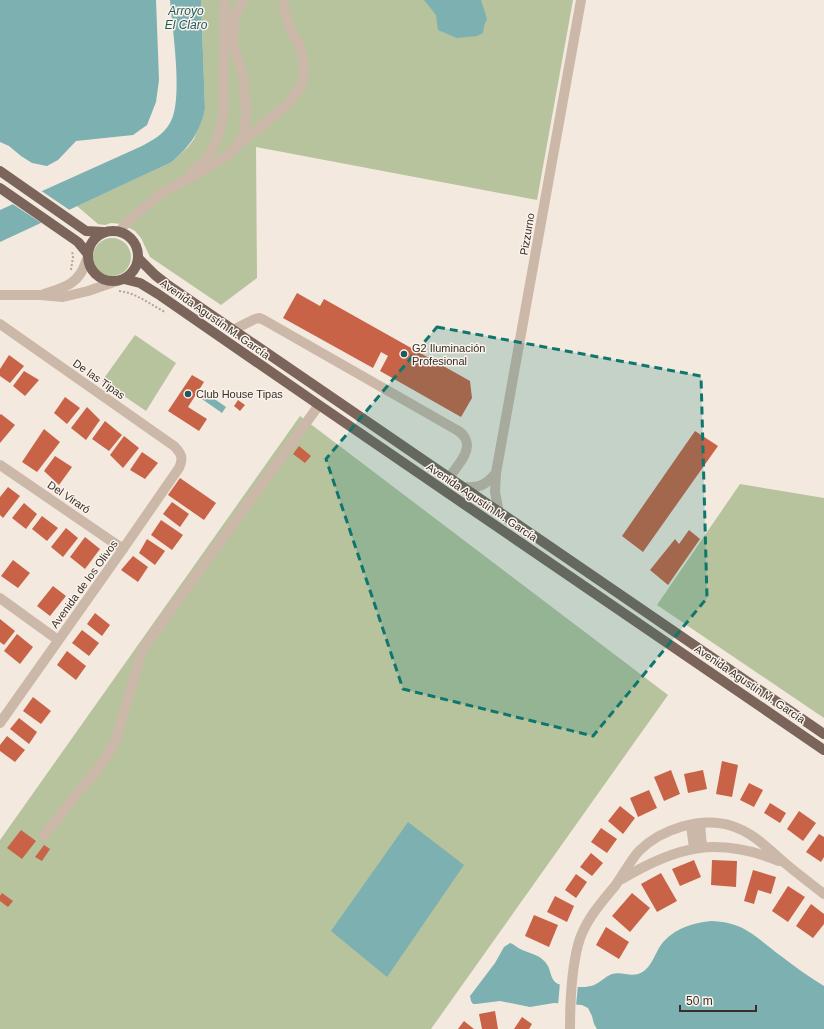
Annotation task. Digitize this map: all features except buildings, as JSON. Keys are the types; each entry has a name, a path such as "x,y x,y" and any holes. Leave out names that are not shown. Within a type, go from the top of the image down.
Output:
{"main road":[{"path":"0,172 71,222 86,230 103,232 112,230 120,231 128,235 138,250 136,267 131,274 120,280 105,280 94,273 90,267 87,256 78,242 60,228 0,188"},
{"path":"87,256 90,244 95,237 103,232"},
{"name":"Avenida Agustín M. García","path":"138,258 160,279 233,330 462,488 824,734"},
{"name":"Avenida Agustín M. García","path":"120,280 140,283 158,294 824,750"}],"street":[{"path":"182,182 208,156 217,139 223,116 225,0"},
{"path":"239,144 245,130 246,109 243,75 233,43 234,19 243,0"},
{"path":"120,231 127,222 163,192 229,154 289,103 302,84 304,65 300,45 291,31 284,9 284,0"},
{"name":"Pizzurno","path":"499,513 495,492 496,473 581,0"},
{"path":"40,295 65,287 73,282 84,270 87,256"},
{"path":"0,295 40,295 63,297 88,291 120,280"},
{"path":"233,330 255,319 259,318 264,320 456,429 466,438 467,444 466,450 448,478"},
{"name":"De las Tipas","path":"0,324 174,446 182,456"},
{"path":"44,836 102,766 108,755 114,742 145,646 318,405"},
{"name":"Avenida de los Olivos","path":"0,723 124,549 179,468 182,462 182,456"},
{"name":"Del Viraró","path":"0,465 124,549"},
{"path":"462,488 481,486 487,483 496,473"},
{"path":"0,598 58,640"},
{"path":"570,1029 572,977 578,944 584,929 598,907 638,853 648,843 673,830 695,824 722,823 743,830 758,839 784,863 824,894"},
{"path":"695,824 698,848"},
{"path":"618,882 661,859 698,848 730,847 762,854 784,863"}],"path":[{"path":"70,246 73,257 71,269 72,275"}],"highlighted area":[{"path":"437,327 701,376 707,598 593,736 403,689 326,459"}],"green space":[{"path":"201,0 573,0 537,200 256,147 257,278 221,305 150,257 141,238 135,231 122,224 98,224 77,206 172,162 194,139 205,109"},
{"path":"108,238 116,238 126,243 130,250 130,264 126,271 116,276 108,276 98,271 96,268 93,261 93,253 98,243 101,241"},
{"path":"135,335 176,363 146,411 102,381"},
{"path":"300,416 668,695 431,1029 0,1029 0,840"},
{"path":"740,484 824,498 824,718 657,605"}],"water":[{"path":"0,0 156,0 159,80 156,102 147,125 133,135 76,141 58,160 47,166 32,163 9,146 0,142"},
{"name":"Arroyo El Claro","path":"170,0 201,0 205,109 197,132 189,144 172,162 0,242 0,210 150,142 158,137 170,123 174,113 177,82"},
{"path":"424,0 481,0 487,19 483,33 477,36 457,38 438,30 436,15"},
{"path":"206,393 226,407 222,413 202,399"},
{"path":"408,822 464,865 387,977 331,931"},
{"path":"711,921 733,924 749,932 824,986 824,1029 597,1029 588,1008 582,1005 554,1003 530,1007 500,1001 473,1004 471,1001 470,996 495,963 504,947 510,943 543,959 546,962 556,983 572,987 588,987 612,974 620,973 632,975 644,971 669,936 682,928"}],"pier":[{"path":"40,190 71,211 43,224 11,203"},
{"path":"560,982 578,985 576,1006 558,1006"}],"place":[{"name":"G2 Iluminación Profesional","path":"404,354"},
{"name":"Club House Tipas","path":"188,394"}]}
